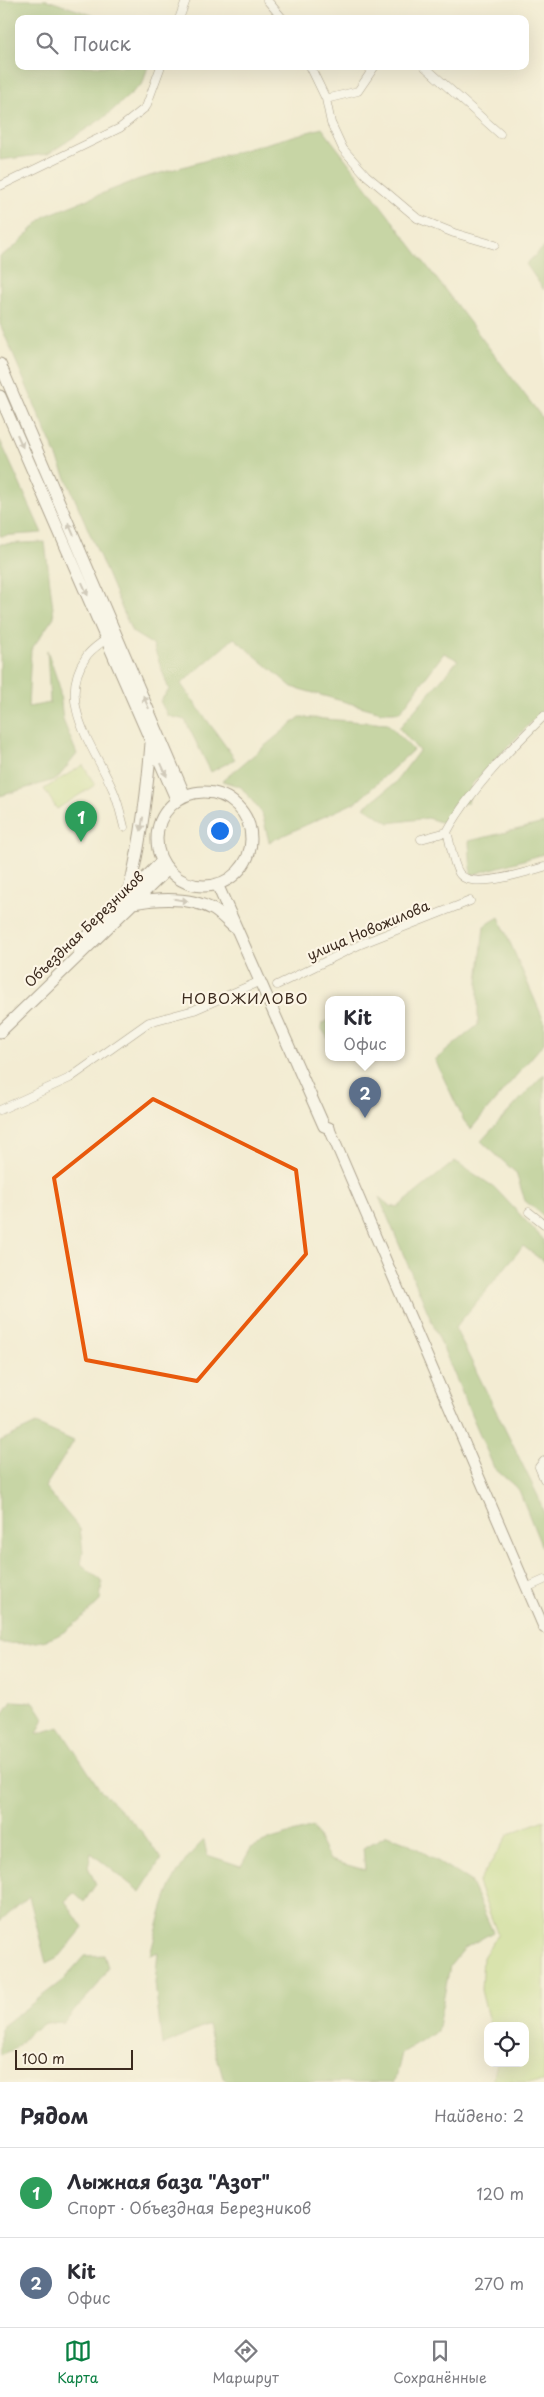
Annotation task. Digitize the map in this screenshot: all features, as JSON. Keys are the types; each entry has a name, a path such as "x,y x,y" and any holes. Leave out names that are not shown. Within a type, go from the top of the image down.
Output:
{"highway":[{"path":"0,364 181,798"},
{"path":"0,396 151,741 181,798"},
{"path":"151,741 147,796 130,899 186,900 214,910 238,931"},
{"path":"206,793 222,796 235,804 248,823 250,838 248,854 241,867 221,883 193,885 179,879 165,865 157,841 159,825 166,812 181,798 206,793"},
{"name":"Объездная Березников","path":"0,1025 165,865"},
{"path":"221,883 238,931 324,1126 329,1128"},
{"path":"221,883 329,1128"},
{"name":"Объездная Березников","path":"0,1032 130,899"}],"main road":[{"path":"329,1128 544,1628"}],"street":[{"path":"180,15 186,0"},
{"path":"267,0 280,15"},
{"path":"0,186 120,128 146,107 160,70"},
{"path":"312,70 326,100 331,123 343,149 366,176 417,218 454,233 495,245"},
{"path":"326,100 358,91 372,70"},
{"path":"428,70 500,134"},
{"path":"106,639 86,656 74,692 76,711 114,791 124,827"},
{"path":"544,716 505,756 456,815 447,832 456,868 460,875 468,880 485,881 544,867"},
{"path":"421,839 447,832"},
{"name":"улица Новожилова","path":"277,985 361,944 470,901"},
{"path":"0,1110 70,1078 150,1022 194,1010 256,983"},
{"path":"529,1212 544,1224"},
{"path":"541,1464 544,1479"},
{"path":"526,1588 544,1580"}],"highlighted area":[{"path":"153,1099 296,1170 306,1254 197,1381 86,1360 54,1178"}],"green space":[{"path":"0,0 47,0 92,15 15,15 15,70 147,70 143,83 106,116 48,154 0,160"},
{"path":"322,128 544,420 544,709 472,784 468,803 454,803 446,824 428,818 389,823 364,807 394,784 419,751 399,728 458,660 444,653 400,712 381,712 292,687 234,638 181,684 235,759 211,772 185,720 168,716 160,701 169,690 153,645 132,632 0,324 0,256 12,249 45,216 139,179"},
{"path":"544,247 544,290 526,264"},
{"path":"0,440 42,533 0,536"},
{"path":"45,542 54,617 31,650 28,707 50,703 47,650 59,685 63,720 77,754 57,779 0,796 0,544"},
{"path":"300,717 388,724 413,750 358,801 269,842 262,813 241,787 222,781"},
{"path":"83,765 95,785 57,809 44,789"},
{"path":"544,823 544,854 471,875 469,841"},
{"path":"499,917 544,1021 544,1043 471,1129 464,1121 435,1060 478,1025 478,982 484,926"},
{"path":"325,1022 325,1034 321,1028 322,1023"},
{"path":"544,1074 544,1216 525,1201 516,1173 481,1141"},
{"path":"455,1161 494,1187 544,1240 544,1262 523,1246 455,1328 538,1496 544,1514 544,1553 519,1490 494,1468 379,1197 390,1206 398,1207"},
{"path":"36,1424 74,1441 45,1487 80,1529 83,1551 81,1564 102,1581 100,1601 76,1623 56,1636 33,1643 0,1643 0,1441"},
{"path":"12,1701 34,1702 44,1718 37,1734 59,1727 99,1788 143,1833 161,1859 140,1892 91,1853 88,1867 96,1884 84,1902 74,1893 65,1901 83,1928 60,1956 46,1963 29,1896 0,1922 0,1719"},
{"path":"544,1820 544,2082 493,2082 496,2067 529,2067 529,2022 489,2022 481,1990 483,1957 498,1935 478,1883 509,1834"},
{"path":"313,1827 330,1860 365,1870 363,1848 387,1835 408,1843 470,1881 493,1932 465,1948 450,1966 437,2032 402,2053 395,2082 228,2082 223,2078 208,2025 162,2046 155,1983 158,1952 150,1955 163,1907 174,1879 192,1853 204,1840 207,1855 241,1866 251,1848 271,1839"},
{"path":"104,1955 108,1967 97,1986 64,2022 46,2023 29,2033 15,2049 0,2055 0,2028 63,1980 84,1956"}],"place":[{"name":"Лыжная база \"Азот\"","path":"81,842"},
{"name":"Kit","path":"365,1118"}],"district":[{"name":"НОВОЖИЛОВО","path":"245,997"}]}
